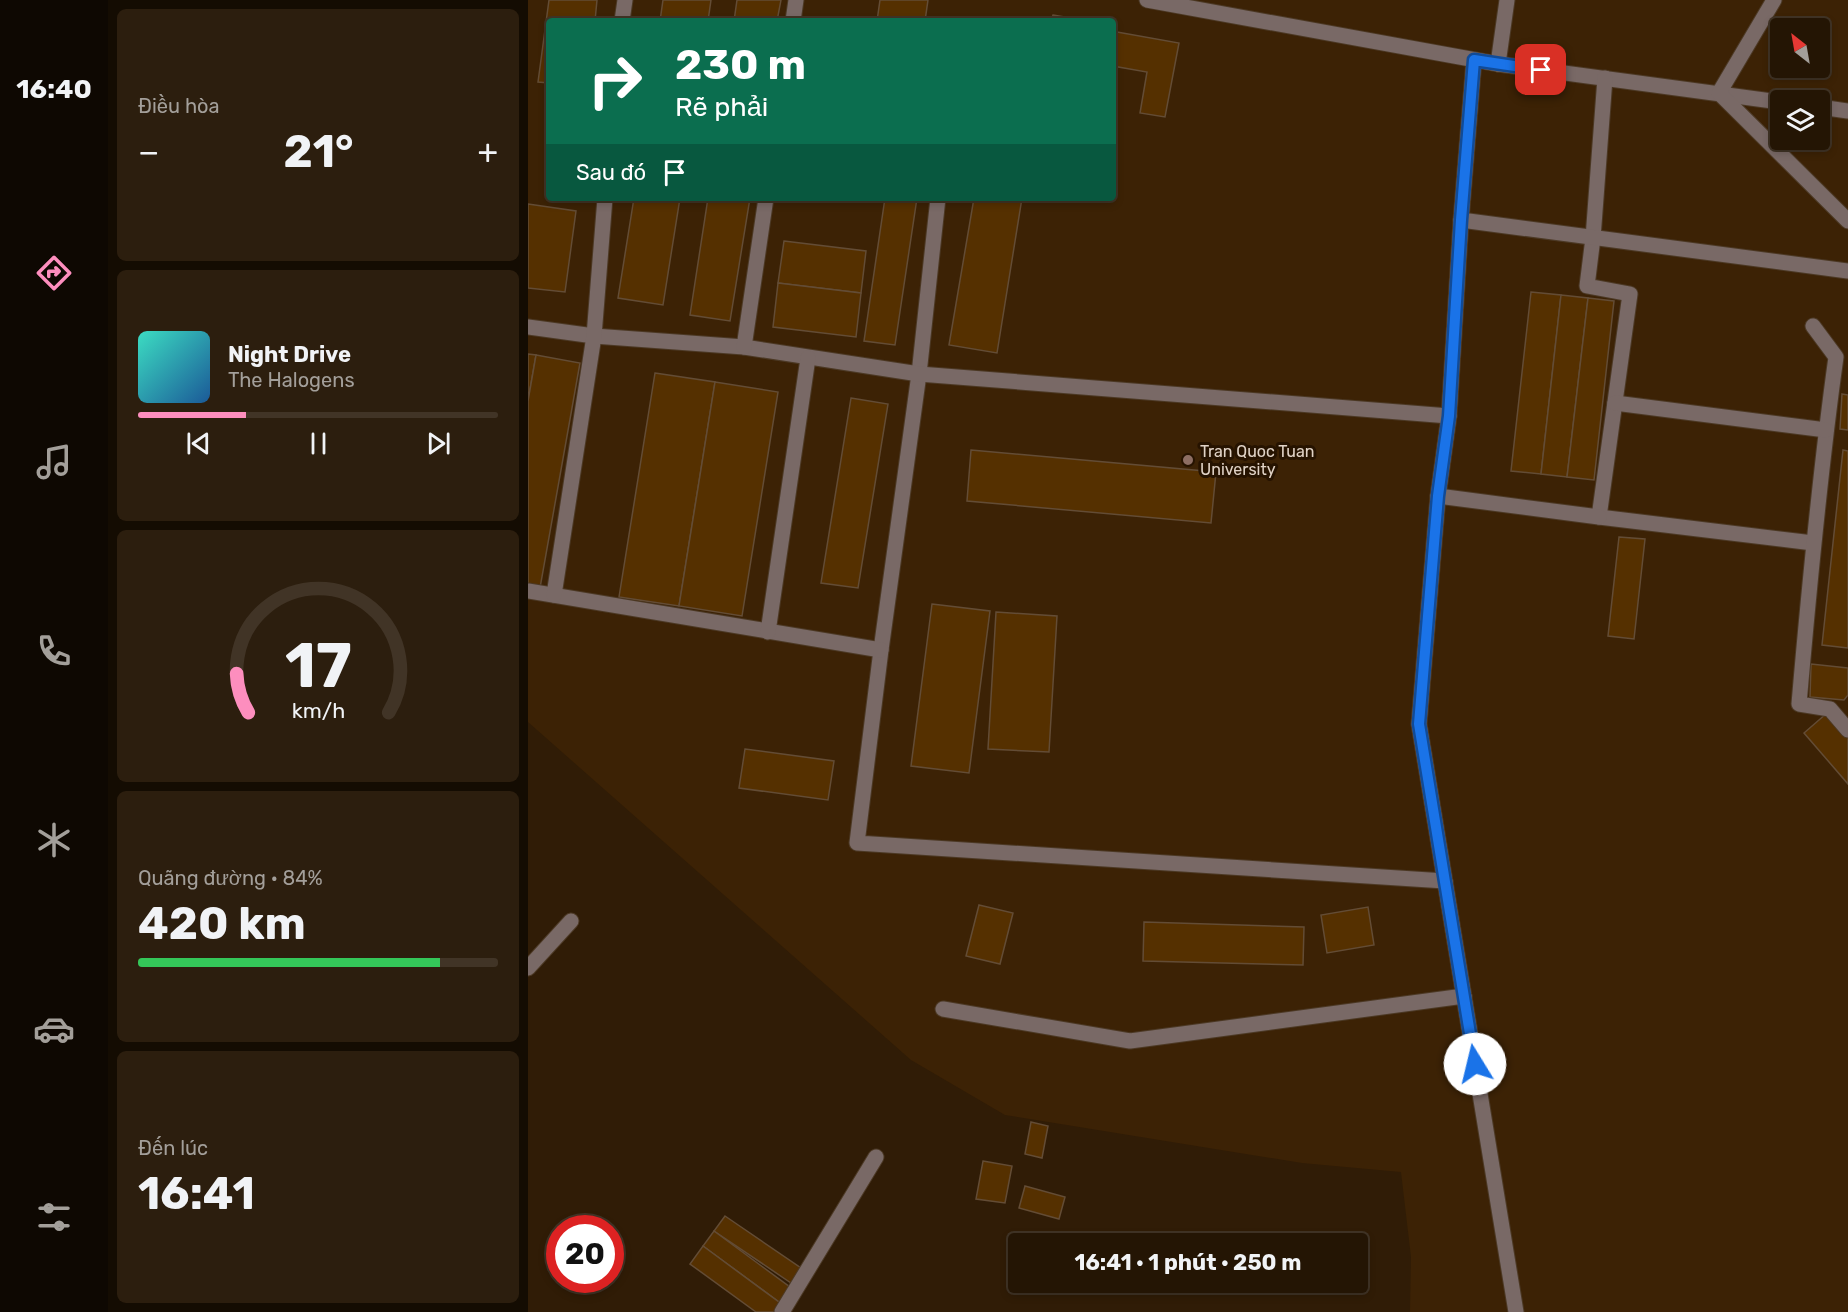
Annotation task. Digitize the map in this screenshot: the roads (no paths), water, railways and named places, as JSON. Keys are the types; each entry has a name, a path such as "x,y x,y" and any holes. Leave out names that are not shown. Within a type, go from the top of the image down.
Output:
{"street":[{"path":"622,18 625,0"},
{"path":"793,18 796,0"},
{"path":"1147,0 1498,64 1770,101"},
{"path":"1498,64 1507,0"},
{"path":"1719,93 1774,0"},
{"path":"1474,60 1449,416 1438,496 1419,724 1516,1312"},
{"path":"1599,517 1630,294 1587,286 1593,238 1605,78"},
{"path":"1719,93 1848,221"},
{"path":"1830,108 1848,111"},
{"path":"554,595 594,336 605,201"},
{"path":"744,347 766,201"},
{"path":"938,201 919,374 857,843 1445,881"},
{"path":"1461,220 1848,272"},
{"path":"1813,326 1836,357 1813,543 1799,704 1830,709 1848,730"},
{"path":"528,327 594,336 744,347 919,374 1449,416"},
{"path":"768,632 808,357"},
{"path":"1615,403 1826,430"},
{"path":"1438,496 1813,543"},
{"path":"528,591 881,650"},
{"path":"528,968 571,921"},
{"path":"943,1010 1130,1041 1464,996"},
{"path":"782,1312 876,1157"}],"place":[{"name":"Tran Quoc Tuan University","path":"1188,460"}]}
